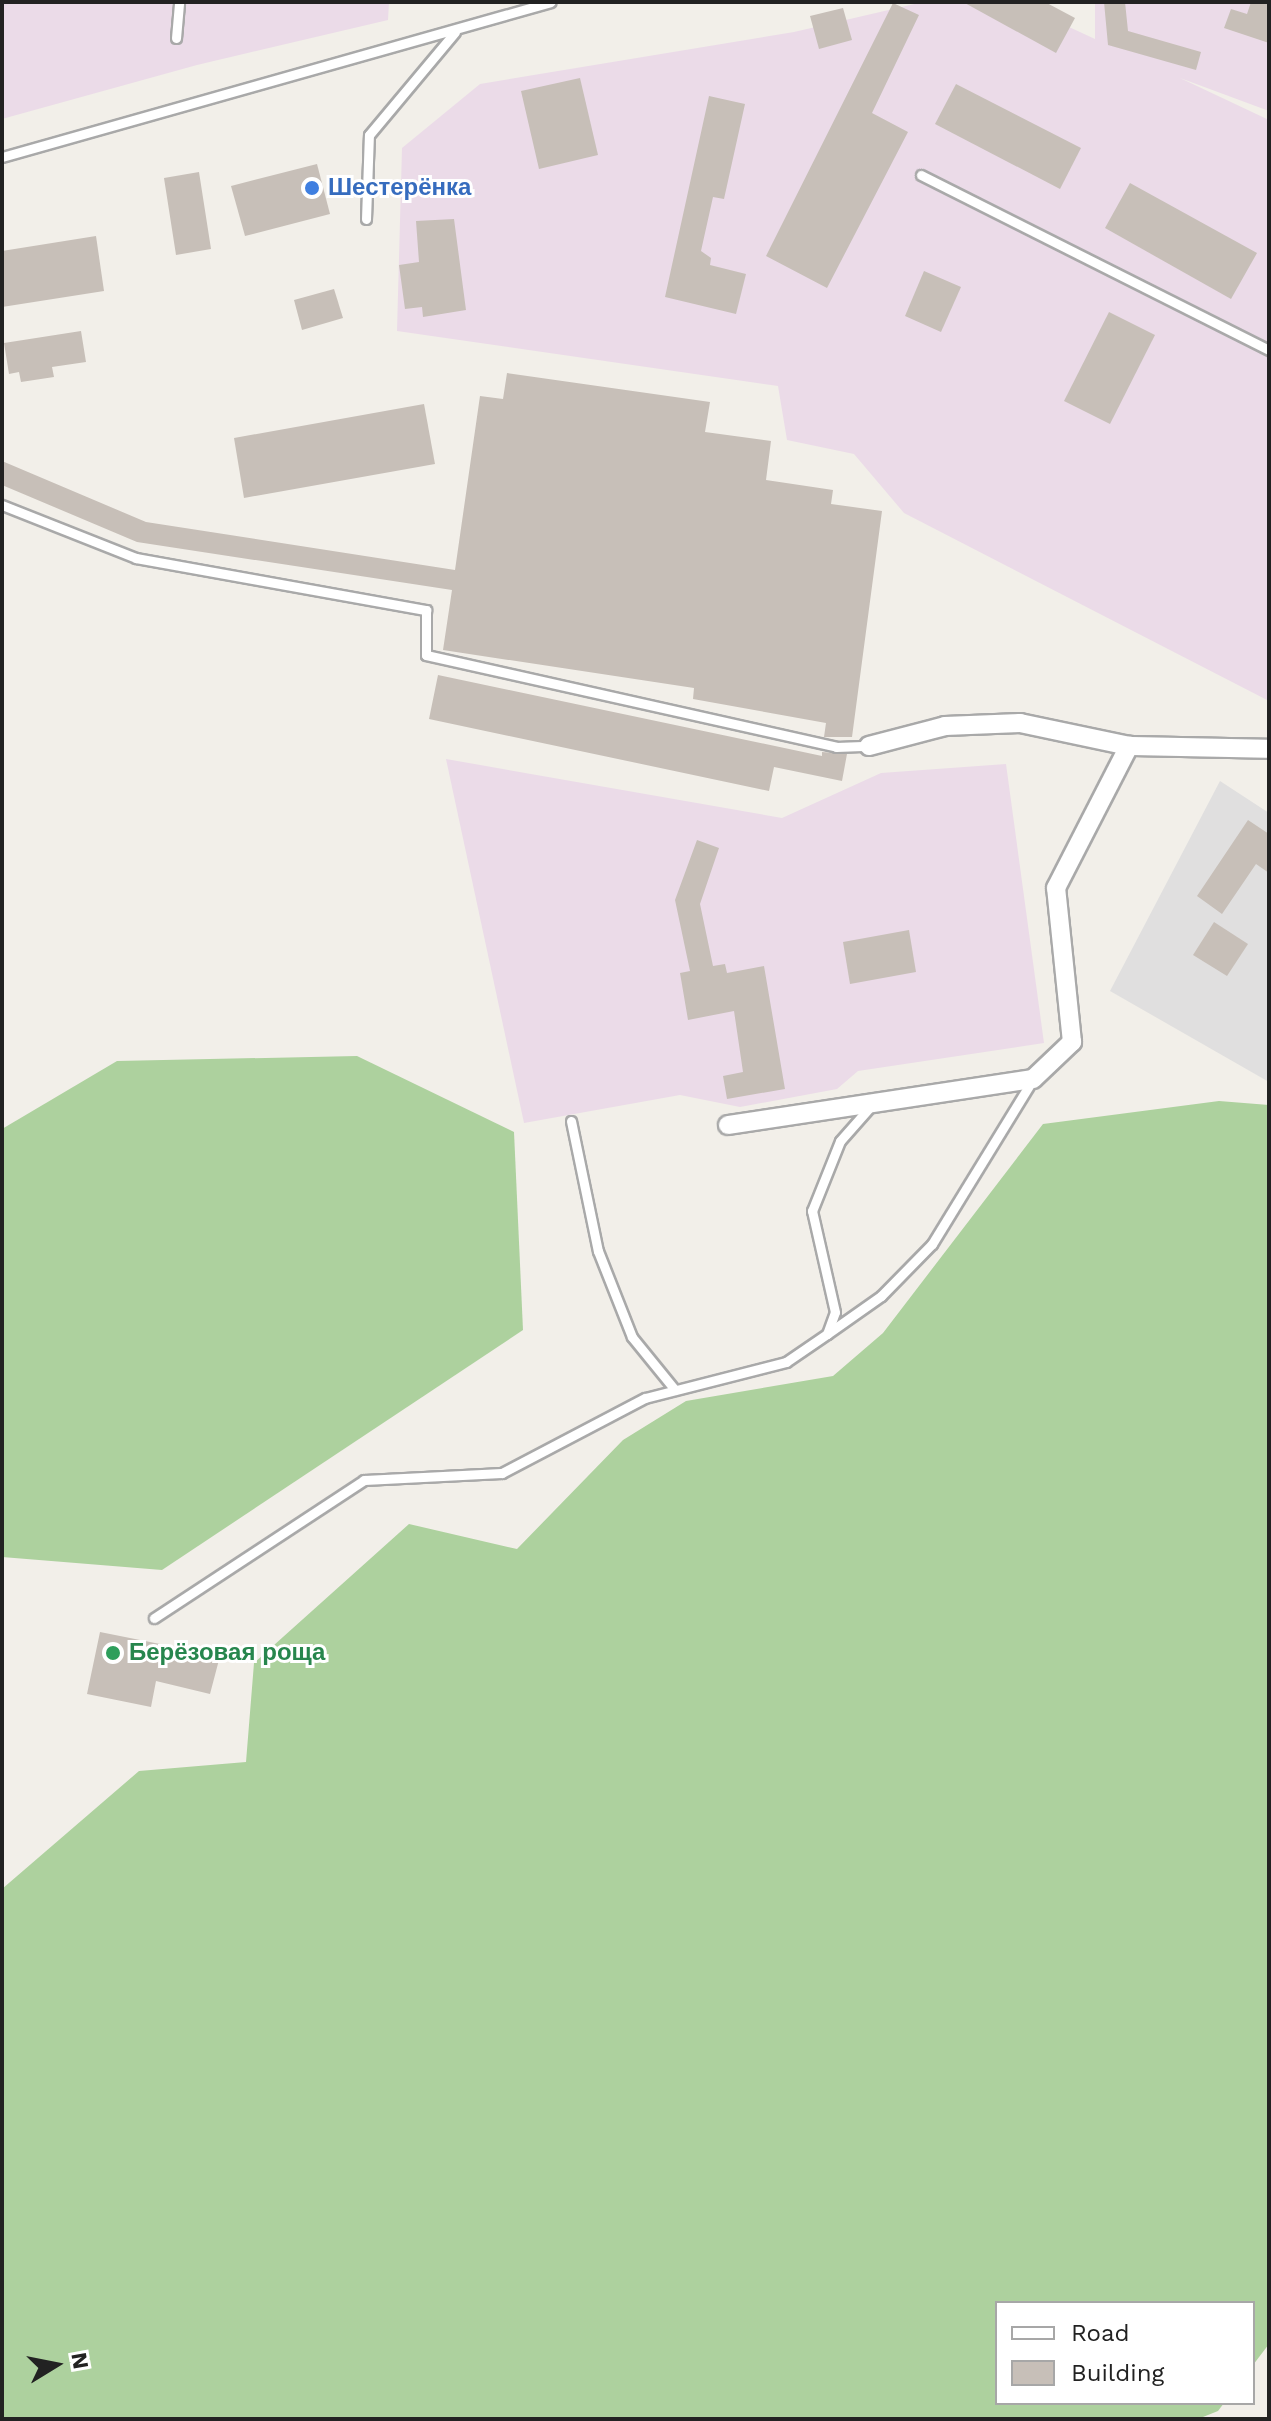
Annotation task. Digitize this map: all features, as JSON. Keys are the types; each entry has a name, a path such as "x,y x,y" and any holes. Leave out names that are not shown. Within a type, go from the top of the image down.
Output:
{"street":[{"path":"869,746 945,726 1020,723 1129,746 1269,749"},
{"path":"728,1125 1033,1079 1072,1042 1056,888 1129,746"}],"lane":[{"path":"176,38 179,2"},
{"path":"2,157 455,32 551,2"},
{"path":"366,219 369,135 455,32"},
{"path":"921,175 1269,350"},
{"path":"2,505 136,558 426,610 426,655 836,747 869,746"},
{"path":"154,1618 364,1480 502,1473 645,1398 786,1362 881,1296 932,1244 1033,1079"},
{"path":"827,1334 835,1312 812,1211 840,1141 876,1103"},
{"path":"571,1121 598,1251 632,1337 675,1390"}],"shaded area":[{"path":"2,2 389,2 388,20 197,65 2,119"},
{"path":"923,2 1015,2 1095,39 1095,2 1269,2 1269,111 1180,78 1269,120 1269,701 904,513 854,454 787,440 778,386 397,331 402,148 480,84 794,32"},
{"path":"446,759 782,818 881,773 1006,764 1044,1043 858,1071 837,1089 740,1107 680,1095 524,1123"},
{"path":"1220,781 1269,813 1269,1082 1110,991"}],"green space":[{"path":"357,1056 514,1132 523,1330 162,1570 2,1557 2,1129 117,1061"},
{"path":"1219,1101 1269,1105 1269,2344 1255,2362 1255,2301 995,2301 995,2405 1222,2405 1218,2411 1198,2419 2,2419 2,1889 139,1771 246,1762 254,1663 409,1524 517,1549 623,1440 686,1401 833,1376 883,1333 1043,1124"}],"building":[{"path":"963,2 1045,2 1075,18 1056,53"},
{"path":"1104,2 1125,2 1128,31 1201,52 1196,70 1108,45"},
{"path":"1251,2 1269,2 1269,43 1224,28 1231,9 1247,14"},
{"path":"893,3 919,15 872,113 908,132 827,288 766,256"},
{"path":"843,8 852,40 819,49 810,16"},
{"path":"580,78 598,155 539,169 521,91"},
{"path":"956,84 1081,148 1060,189 935,124"},
{"path":"709,96 745,104 724,199 713,197 701,251 711,258 710,265 746,274 736,314 665,297"},
{"path":"317,164 330,214 245,236 231,186"},
{"path":"199,172 211,249 176,255 164,178"},
{"path":"1130,183 1257,253 1231,299 1105,228"},
{"path":"454,219 466,310 423,317 422,307 405,309 399,265 419,262 416,221"},
{"path":"96,236 104,291 2,307 2,251"},
{"path":"924,271 961,287 941,332 905,316"},
{"path":"334,289 343,318 302,330 294,300"},
{"path":"1109,312 1155,335 1110,424 1064,401"},
{"path":"81,331 86,362 52,367 54,377 21,382 19,372 9,374 4,343"},
{"path":"507,373 710,402 705,432 771,441 766,480 833,490 831,504 882,511 852,737 824,737 826,723 693,699 694,688 443,650 452,590 137,542 2,485 2,461 146,522 455,570 480,396 503,399"},
{"path":"424,404 435,464 244,498 234,438"},
{"path":"438,675 822,756 822,752 847,754 842,781 774,767 769,791 429,719"},
{"path":"1248,820 1269,834 1269,873 1256,864 1222,914 1197,896"},
{"path":"697,840 719,848 700,904 713,966 725,964 727,973 764,966 785,1089 727,1099 723,1076 743,1072 734,1011 688,1020 680,973 690,971 675,900"},
{"path":"1214,922 1248,944 1227,976 1193,955"},
{"path":"909,930 916,972 850,984 843,942"},
{"path":"100,1632 220,1656 210,1694 156,1681 151,1707 87,1694"}],"place":[{"name":"Шестерёнка","path":"312,188"},
{"name":"Берёзовая роща","path":"113,1653"}]}
